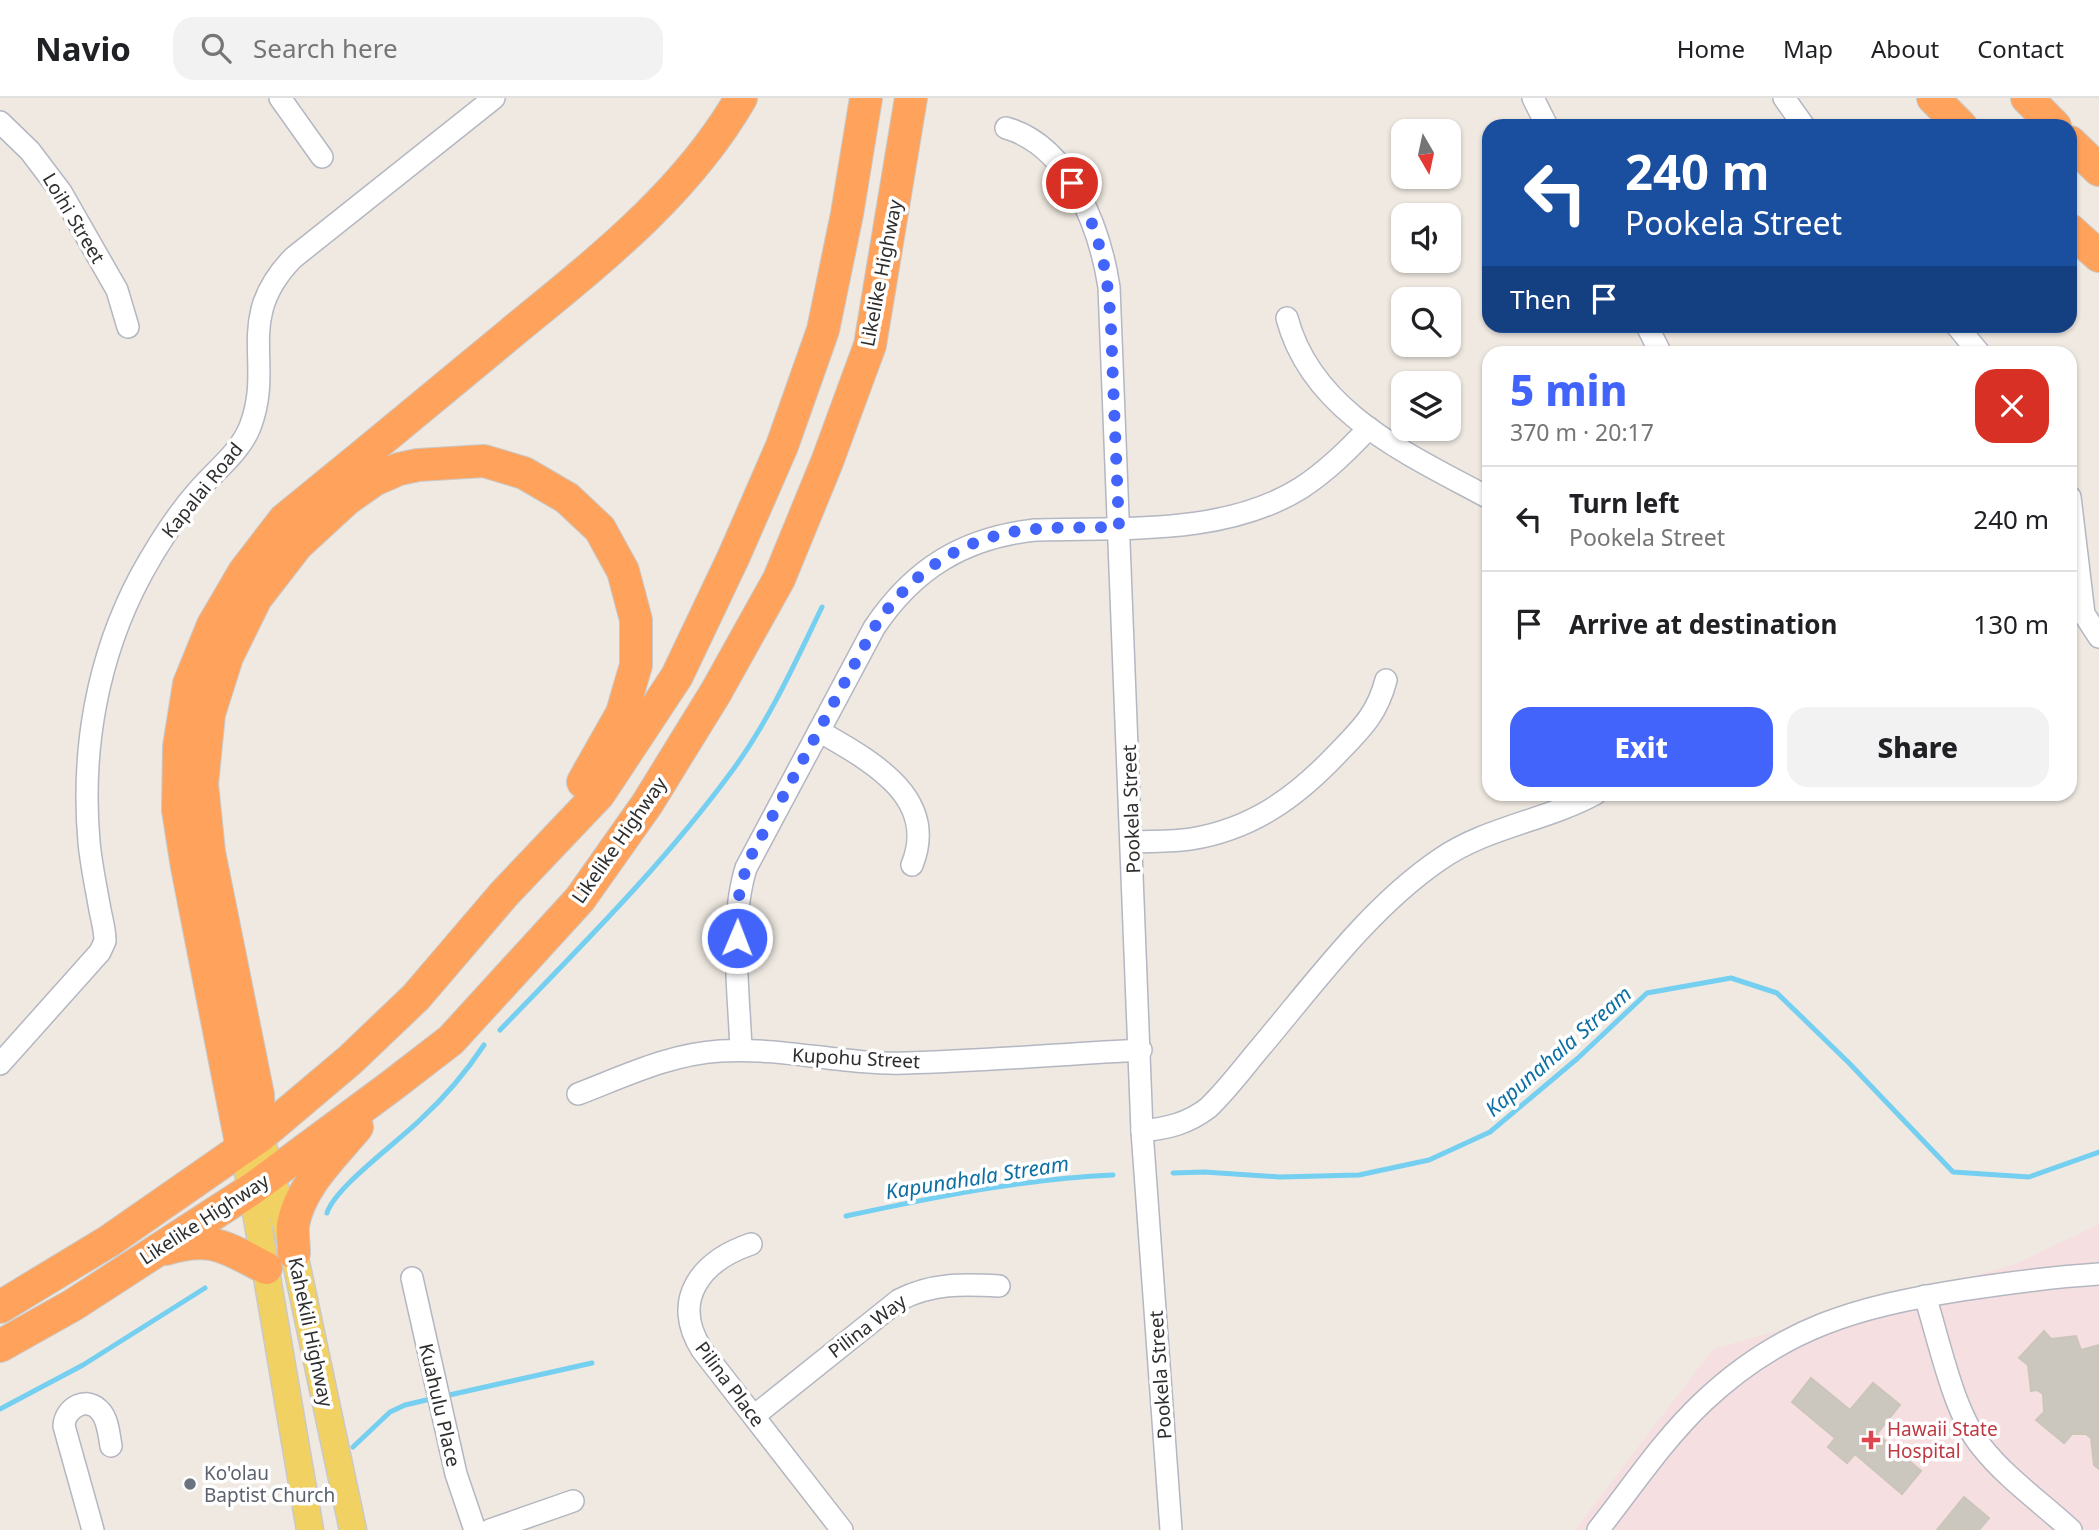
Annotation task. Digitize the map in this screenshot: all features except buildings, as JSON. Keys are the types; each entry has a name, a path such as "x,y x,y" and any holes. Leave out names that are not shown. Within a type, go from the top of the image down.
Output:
{"highway":[{"path":"251,1142 187,867 178,810 179,747 189,684 213,625 244,572 285,520 589,269 644,219 692,167 741,98"},
{"name":"Likelike Highway","path":"0,1307 109,1241 251,1142 350,1060 408,1004 542,853 599,794 677,676 782,446 823,330 847,214 866,98"},
{"name":"Likelike Highway","path":"0,1346 73,1305 262,1182 451,1040 580,899 654,793 716,692 779,579 827,462 870,345 911,98"},
{"path":"1933,98 1954,119"},
{"path":"2027,98 2048,119"},
{"path":"2077,149 2099,170"},
{"path":"2077,236 2099,256"},
{"path":"251,1142 258,1095 209,852 202,784 209,714 227,657 256,598 297,545 347,499 374,480 399,469 418,465 484,461 524,473 567,499 600,529 623,571 636,620 636,665 622,713 542,853"},
{"path":"294,1253 293,1226 314,1178 390,1087"},
{"path":"152,1254 187,1243 208,1242 266,1268"}],"main road":[{"name":"Kahekili Highway","path":"251,1142 262,1182 294,1253 353,1530"},
{"name":"Kahekili Highway","path":"262,1182 266,1268 310,1530"}],"street":[{"path":"280,98 322,157"},
{"name":"Kapalai Road","path":"0,1064 100,952 105,941 91,856 87,810 89,741 102,673 125,608 157,547 198,491 236,451 248,431 257,404 259,318 267,292 293,258 494,98"},
{"path":"1533,98 1544,119"},
{"path":"1784,98 1799,119"},
{"name":"Loihi Street","path":"0,122 30,151 61,192 117,290 128,327"},
{"name":"Pookela Street","path":"1006,128 1036,142 1059,166 1083,201 1100,242 1109,287 1141,1050 1142,1131 1171,1530"},
{"path":"1287,318 1297,348 1312,374 1330,395 1402,451 1482,494"},
{"path":"741,1050 736,920 741,884 752,854 885,612 911,583 945,557 988,538 1012,532 1190,524 1233,517 1299,489 1320,475 1370,428"},
{"path":"2077,556 2084,614 2099,637"},
{"path":"1132,842 1208,836 1245,823 1283,803 1319,774 1368,722 1386,680"},
{"path":"819,730 875,764 902,793 918,829 918,847 912,865"},
{"path":"1142,1131 1170,1128 1185,1123 1208,1108 1342,951 1385,906 1436,862 1468,843 1580,801"},
{"name":"Kupohu Street","path":"578,1094 676,1058 741,1050 858,1062 906,1063 1141,1050"},
{"name":"Pilina Place","path":"751,1244 727,1253 701,1274 691,1294 691,1328 702,1350 842,1530"},
{"path":"1598,1530 1702,1403 1742,1368 1821,1324 1880,1304 2020,1282 2099,1274"},
{"name":"Kuahulu Place","path":"412,1278 456,1474 475,1530"},
{"name":"Pilina Way","path":"754,1416 899,1300 939,1285 999,1286"},
{"path":"1925,1296 1960,1408 1973,1434 1991,1458 2071,1530"},
{"path":"93,1530 64,1426 71,1408 83,1404 96,1406 104,1416 111,1446"},
{"path":"490,1530 573,1501"}],"shaded area":[{"name":"Hawaii State Hospital","path":"2099,1224 2099,1530 1575,1530 1713,1349 2016,1264"}],"waterway":[{"path":"500,1030 650,872 706,806 770,712 822,607"},
{"name":"Kapunahala Stream","path":"1173,1173 1204,1172 1280,1177 1359,1175 1429,1160 1490,1132 1578,1058 1647,993 1731,978 1777,993 1849,1063 1953,1172 2029,1177 2099,1152"},
{"path":"327,1213 342,1190 438,1102 484,1045"},
{"name":"Kapunahala Stream","path":"846,1216 1012,1185 1113,1175"},
{"path":"0,1409 83,1365 205,1288"},
{"name":"Kapunahala Stream","path":"445,1396 592,1363"},
{"name":"Kapunahala Stream","path":"353,1447 390,1412 405,1405 435,1398"}],"place":[{"name":"Hawaii State Hospital","path":"1871,1440"},
{"name":"Ko'olau Baptist Church","path":"190,1484"}],"route":[{"path":"737,938 736,920 741,884 752,854 874,628 897,597 945,557 988,538 1035,530 1119,527 1109,287 1100,242 1083,201 1072,183"}]}
